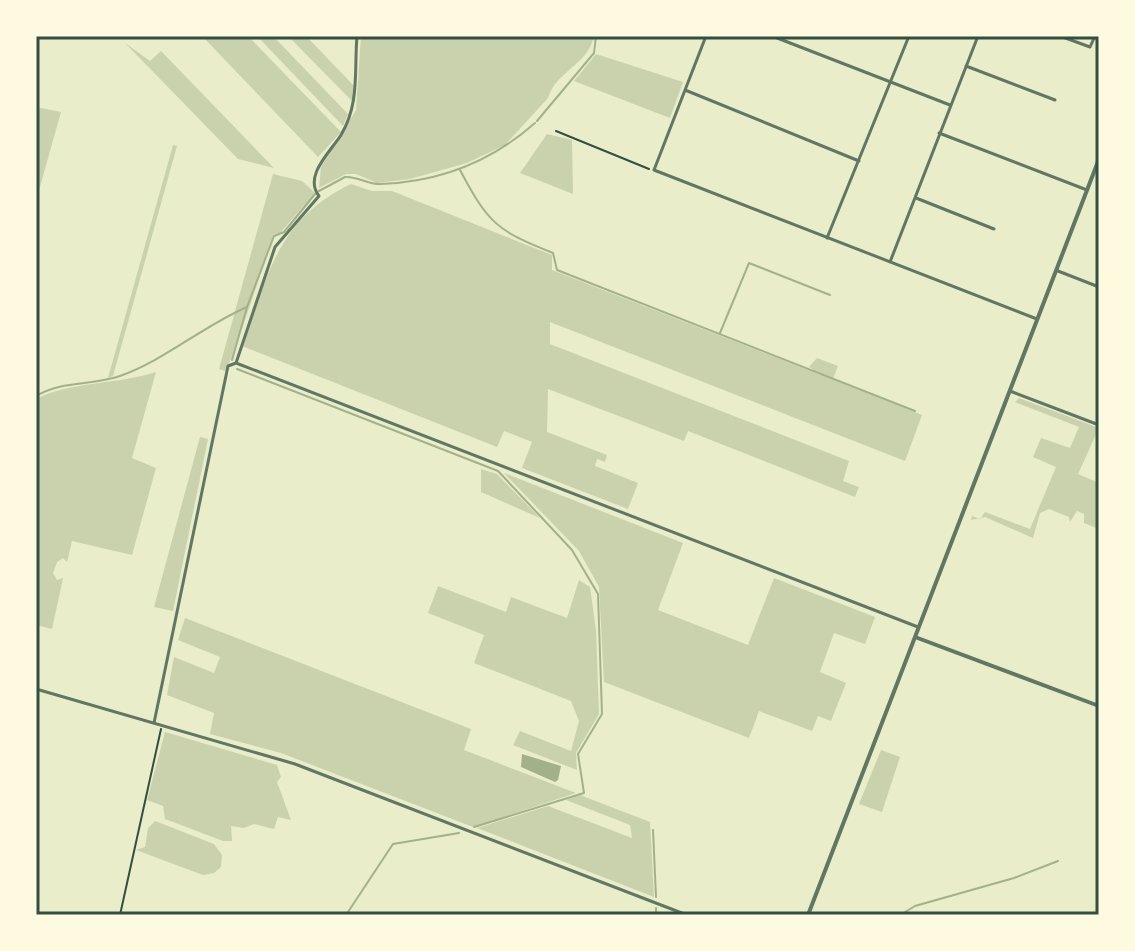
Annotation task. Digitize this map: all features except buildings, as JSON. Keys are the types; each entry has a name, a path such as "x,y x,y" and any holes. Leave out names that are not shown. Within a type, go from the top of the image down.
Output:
{"street":[{"path":"236,363 275,247 319,196 315,186 319,166 342,134 354,104 357,36"},
{"path":"706,36 654,170 1037,319"},
{"path":"772,36 950,105"},
{"path":"827,238 909,36"},
{"path":"890,262 978,36"},
{"path":"1060,36 1090,47 1095,36"},
{"path":"966,66 1055,100"},
{"path":"685,90 859,161"},
{"path":"939,133 1087,190"},
{"path":"808,915 1099,159"},
{"path":"915,198 994,229"},
{"path":"1056,271 1099,287"},
{"path":"154,723 228,366 236,363 918,627"},
{"path":"1010,391 1099,425"},
{"path":"915,637 1099,706"},
{"path":"36,689 295,764 687,915"}],"path":[{"path":"556,131 654,170"},
{"path":"120,915 162,725"}],"shaded area":[{"path":"202,36 248,36 341,132 318,157"},
{"path":"257,36 273,36 348,114 343,126"},
{"path":"288,36 306,36 355,87 353,102"},
{"path":"361,36 594,36 585,54 558,81 548,98 505,145 467,163 410,179 377,183 356,174 346,174 319,188 321,167 356,110"},
{"path":"125,43 150,61 161,51 274,168 238,159"},
{"path":"596,54 683,82 670,118 574,81"},
{"path":"36,107 61,112 36,201"},
{"path":"547,134 572,140 573,194 520,173"},
{"path":"173,145 177,146 113,376 108,378"},
{"path":"273,174 302,181 315,193 280,233 274,234 234,353 225,371 219,369"},
{"path":"351,184 372,191 392,191 552,255 552,270 821,375 809,367 817,358 838,366 833,379 922,415 905,461 550,322 550,344 849,461 843,481 859,487 855,497 688,431 684,441 548,389 547,432 607,455 605,462 597,459 595,466 638,483 628,509 522,468 532,442 504,431 497,447 242,346 268,273 291,232 306,214 326,198"},
{"path":"156,372 132,458 156,468 132,555 72,541 67,562 63,558 57,562 53,573 57,580 63,578 52,629 36,625 36,399 63,389"},
{"path":"1019,398 1099,428 1078,474 1099,483 1099,529 1084,523 1084,514 1077,511 1070,522 1069,517 1049,509 1040,513 1033,538 981,518 985,512 1030,529 1056,467 1033,457 1041,438 1070,448 1079,427 1015,402"},
{"path":"200,437 208,439 173,611 154,607"},
{"path":"481,469 497,474 540,518 481,492"},
{"path":"504,473 683,543 658,610 748,645 774,578 875,617 865,644 834,633 820,672 846,683 831,721 818,716 812,731 759,711 749,738 604,682 599,587 579,551"},
{"path":"579,580 590,587 596,630 599,714 576,753 577,770 513,745 520,731 571,751 579,721 571,701 474,663 484,635 428,613 438,586 506,612 511,597 567,618"},
{"path":"185,618 471,729 464,750 576,793 473,827 281,753 210,734 214,713 167,695 174,657 214,673 220,657 178,640"},
{"path":"165,732 277,765 281,777 277,782 291,820 278,817 274,829 254,824 244,828 231,826 232,841 223,841 165,819 163,806 147,800"},
{"path":"881,750 900,757 882,812 859,804"},
{"path":"522,754 561,766 558,780 555,782 521,767"},
{"path":"580,795 650,822 654,897 477,828 548,806 632,838 630,825 566,800"},
{"path":"155,821 214,844 222,855 221,867 214,873 203,875 136,850 145,847 148,828"}],"waterway":[{"path":"537,121 594,53 596,36"},
{"path":"319,191 345,177 381,184 444,174 501,148 535,123"},
{"path":"460,170 487,214 506,231 553,253 557,270 915,411"},
{"path":"36,396 56,388 109,379 137,369 247,307 274,236 284,232 315,194"},
{"path":"720,333 749,263 830,295"},
{"path":"232,360 247,307"},
{"path":"237,369 498,471 572,550 598,594 602,714 578,754 584,793 474,827"},
{"path":"653,830 656,897"},
{"path":"346,915 393,844 459,833"},
{"path":"900,915 915,906 1014,878 1058,861"},
{"path":"656,908 656,915"}]}
